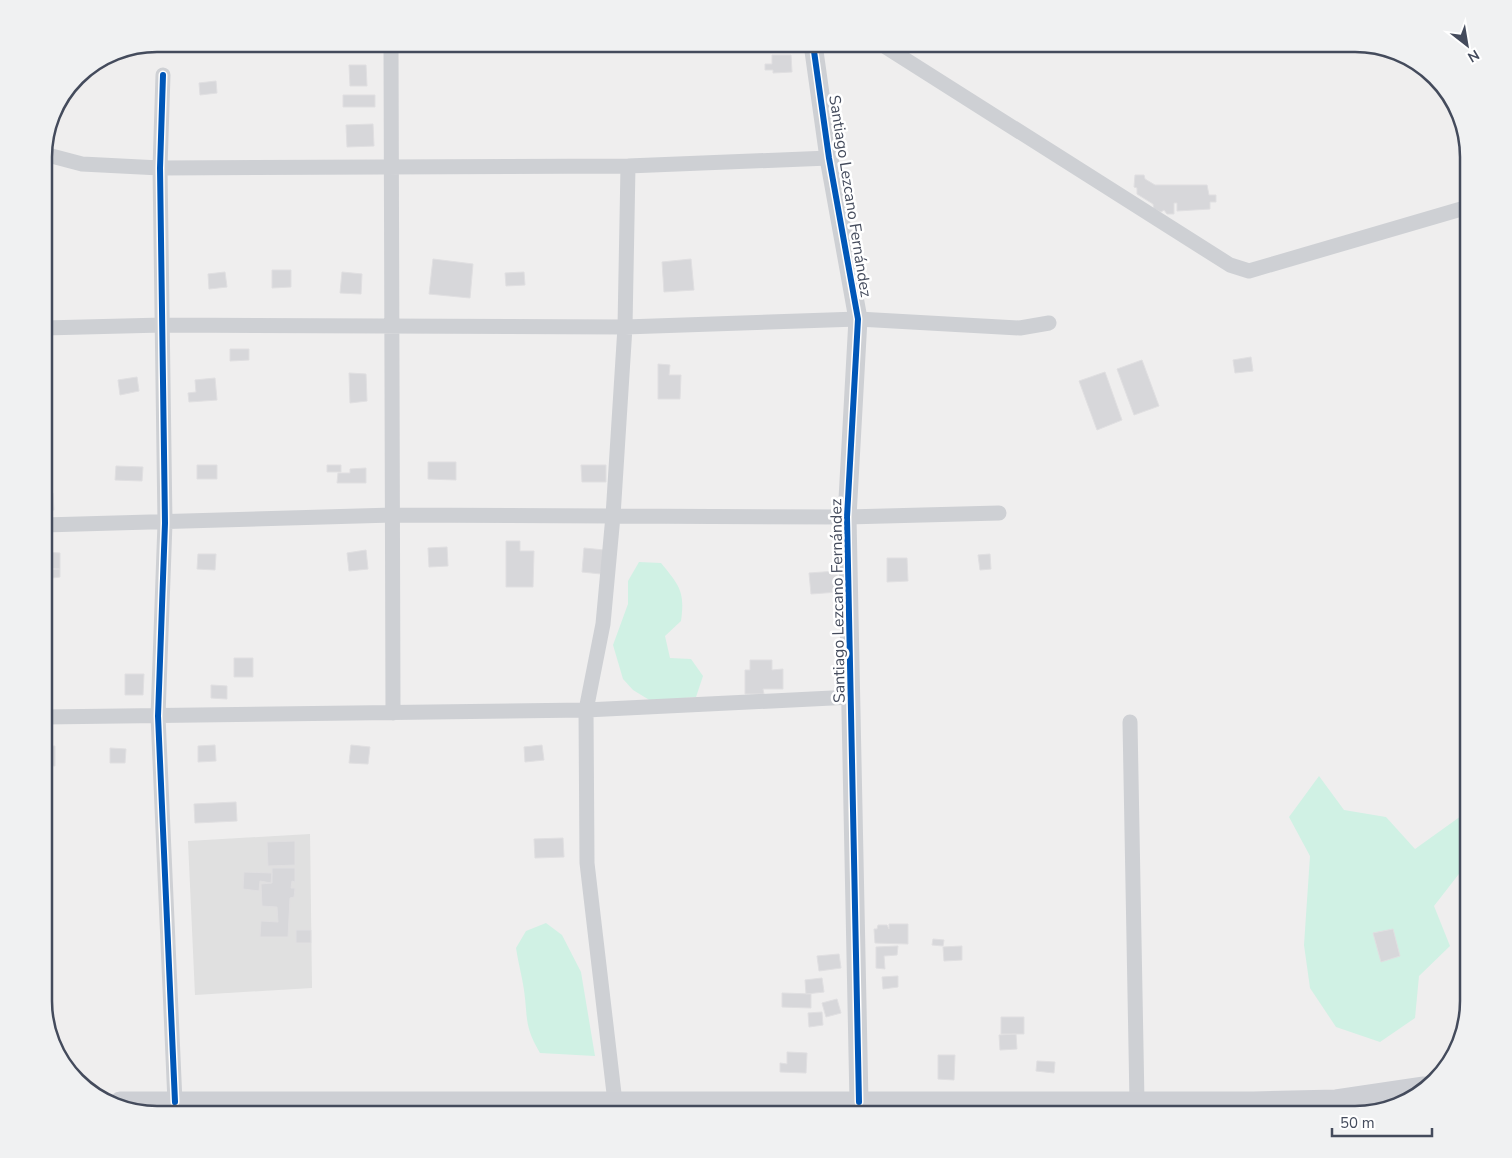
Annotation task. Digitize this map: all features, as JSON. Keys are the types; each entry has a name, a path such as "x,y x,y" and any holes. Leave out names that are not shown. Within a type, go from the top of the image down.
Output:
{"main road":[{"path":"133,1102 1137,1102 1336,1100 1413,1088"}],"street":[{"name":"Santiago Lezcano Fernández","path":"814,52 829,158 858,319 847,517 859,1102"},
{"path":"894,52 1230,264 1250,271 1460,209"},
{"path":"391,53 394,515 393,713"},
{"path":"163,75 160,168 165,523 158,716 175,1102"},
{"path":"53,159 82,164 160,168 628,166 829,158"},
{"path":"615,1102 587,863 586,710 604,624 613,516 625,327 628,166"},
{"path":"53,328 163,325 625,327 858,319 1020,328 1049,323"},
{"path":"53,525 394,515 847,517 999,513"},
{"path":"53,716 586,710 852,697"},
{"path":"1130,722 1137,1102"}],"shaded area":[{"path":"310,834 312,988 195,995 188,841"}],"green space":[{"path":"639,562 661,563 680,590 682,603 681,621 665,636 670,658 691,659 703,676 696,697 651,701 633,690 623,679 613,645 628,604 628,581"},
{"path":"1319,776 1344,810 1386,817 1415,849 1460,817 1460,873 1434,906 1450,946 1419,976 1415,1018 1380,1042 1336,1027 1310,988 1304,945 1310,856 1289,817"},
{"path":"546,923 562,935 581,972 595,1056 540,1053 531,1036 527,1022 524,990 516,948 526,931"}],"building":[{"path":"772,55 791,55 792,72 773,73 773,70 765,70 765,64 772,64"},
{"path":"349,65 366,65 367,86 350,86"},
{"path":"216,81 217,93 200,95 199,83"},
{"path":"343,95 375,95 375,107 343,107"},
{"path":"373,124 374,146 347,147 346,125"},
{"path":"1135,175 1144,175 1145,179 1155,185 1207,185 1209,195 1216,195 1216,202 1210,202 1210,209 1177,211 1177,203 1174,203 1174,214 1167,214 1164,210 1161,212 1154,209 1153,204 1137,194 1137,188 1134,187"},
{"path":"433,259 473,264 470,298 429,294"},
{"path":"691,259 694,290 664,292 662,262"},
{"path":"272,270 291,270 291,287 272,288"},
{"path":"225,272 227,287 209,289 208,274"},
{"path":"342,272 362,274 361,294 340,293"},
{"path":"524,272 525,285 506,286 505,273"},
{"path":"230,349 249,349 249,360 230,361"},
{"path":"1251,357 1253,371 1235,373 1233,360"},
{"path":"1142,360 1159,406 1134,415 1117,369"},
{"path":"658,364 670,365 669,375 681,375 680,399 658,399"},
{"path":"1105,372 1122,420 1097,430 1079,381"},
{"path":"349,373 366,374 367,401 350,403"},
{"path":"137,377 139,391 120,395 118,380"},
{"path":"215,378 217,400 189,402 188,393 196,392 195,380"},
{"path":"428,462 456,462 456,480 428,479"},
{"path":"197,465 217,465 217,479 197,479"},
{"path":"327,465 341,465 341,472 327,472"},
{"path":"581,465 606,465 606,482 582,482"},
{"path":"116,466 143,467 142,481 115,480"},
{"path":"366,468 366,483 337,483 338,473 350,473 350,469"},
{"path":"506,541 520,541 520,551 534,551 533,587 506,587"},
{"path":"447,547 448,566 429,567 428,548"},
{"path":"584,548 604,550 601,574 582,572"},
{"path":"366,550 368,569 349,571 347,553"},
{"path":"53,553 60,553 60,569 53,569"},
{"path":"198,554 216,554 215,570 197,569"},
{"path":"990,554 991,569 980,570 978,555"},
{"path":"887,558 907,558 908,581 887,582"},
{"path":"53,569 60,569 60,577 53,578"},
{"path":"837,571 838,592 811,594 809,573"},
{"path":"234,658 253,658 253,677 234,677"},
{"path":"750,660 772,660 772,670 783,669 783,689 763,689 764,694 745,694 745,670 750,670"},
{"path":"125,674 144,674 143,695 125,695"},
{"path":"211,685 227,686 227,699 211,698"},
{"path":"215,745 216,761 198,762 198,746"},
{"path":"351,745 370,747 368,764 349,763"},
{"path":"542,745 544,760 525,762 524,747"},
{"path":"53,746 55,746 55,766 53,766"},
{"path":"110,748 126,749 125,763 110,763"},
{"path":"236,802 237,821 195,823 194,804"},
{"path":"563,838 564,857 535,858 534,839"},
{"path":"295,841 295,865 268,866 267,842"},
{"path":"272,868 295,868 295,882 292,881 291,888 295,888 294,897 290,898 288,937 260,937 261,921 278,922 277,907 262,906 261,884 272,883"},
{"path":"244,872 272,873 271,883 260,881 259,891 243,889"},
{"path":"889,924 908,924 908,944 875,943 874,929 877,929 878,925 887,925 889,929"},
{"path":"1393,929 1400,956 1381,962 1373,933"},
{"path":"296,930 311,930 311,943 296,943"},
{"path":"933,939 944,940 943,946 932,945"},
{"path":"898,946 897,955 884,956 885,969 876,968 876,947"},
{"path":"962,946 962,960 944,961 943,947"},
{"path":"839,954 841,968 819,971 817,956"},
{"path":"898,976 898,987 883,989 882,977"},
{"path":"822,978 824,992 806,994 805,980"},
{"path":"782,993 811,994 811,1008 782,1007"},
{"path":"837,999 841,1013 826,1017 822,1003"},
{"path":"822,1012 823,1025 809,1027 808,1013"},
{"path":"1001,1017 1024,1017 1024,1034 1001,1034"},
{"path":"1016,1034 1017,1049 1000,1050 999,1035"},
{"path":"787,1052 807,1053 806,1073 780,1072 780,1063 787,1064"},
{"path":"938,1055 955,1055 954,1080 938,1079"},
{"path":"1037,1061 1055,1062 1054,1073 1036,1071"}],"cycle path":[{"path":"814,52 829,158 858,319 847,517 859,1102"},
{"path":"163,75 160,168 165,523 158,716 175,1102"}]}
